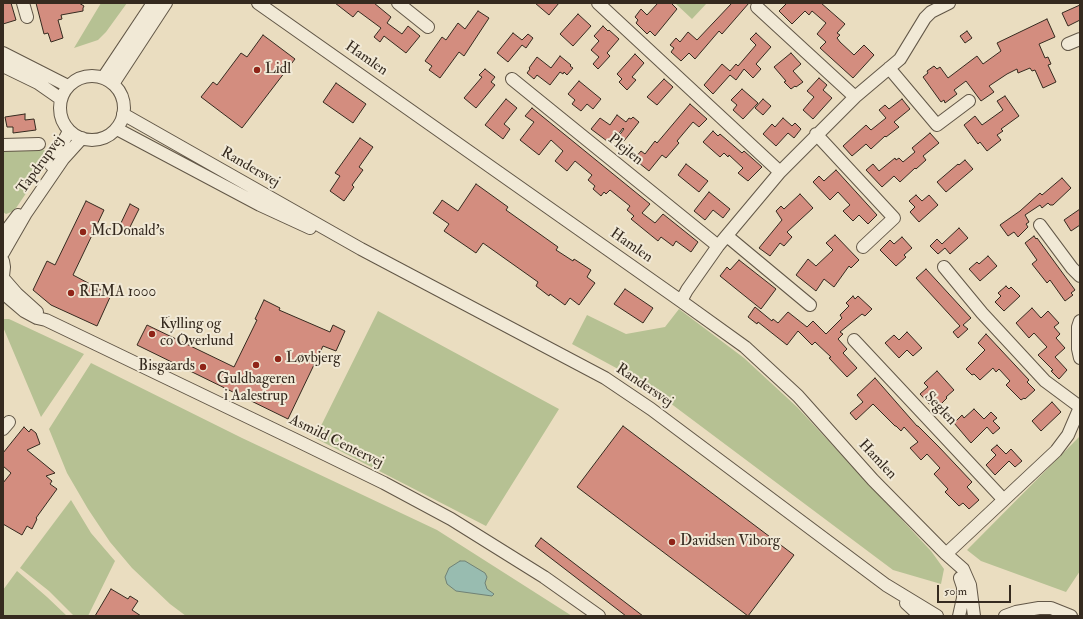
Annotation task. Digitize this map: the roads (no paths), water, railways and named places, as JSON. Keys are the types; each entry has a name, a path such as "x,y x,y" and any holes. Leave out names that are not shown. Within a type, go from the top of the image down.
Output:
{"street":[{"path":"23,3 27,17"},
{"path":"108,81 153,3"},
{"path":"108,81 166,3"},
{"name":"Hamlen","path":"258,3 745,347 798,396 873,480 948,556 963,569 970,585 974,616"},
{"path":"398,3 428,27"},
{"path":"598,3 780,172"},
{"path":"681,301 718,246 780,172 854,97 900,59 925,18 931,12 949,3"},
{"path":"757,7 854,97"},
{"path":"1068,44 1080,39"},
{"path":"3,53 68,86"},
{"path":"3,66 38,83 61,99"},
{"path":"889,68 937,126 969,101"},
{"path":"94,76 108,81 118,89 123,100 123,114 121,122 117,128 111,134 101,139 91,140 82,138 69,131 61,116 60,108 61,99 68,86 76,80 84,77 94,76"},
{"name":"Plejlen","path":"512,80 718,246"},
{"name":"Randersvej","path":"123,114 361,249 605,378 651,409 886,585 920,616"},
{"name":"Randersvej","path":"117,128 260,205 361,249"},
{"name":"Tapdrupvej","path":"3,235 22,210 57,155 69,131"},
{"path":"816,134 894,218 863,247"},
{"name":"Tapdrupvej","path":"3,253 26,214 63,159 82,138"},
{"path":"3,145 40,144"},
{"path":"1040,225 1072,268 1080,276"},
{"path":"727,236 810,305"},
{"path":"3,261 3,277"},
{"path":"944,267 978,308 1044,381 1080,407 1068,436 1056,450 1003,499 948,556"},
{"name":"Asmild Centervej","path":"3,277 17,294 46,320"},
{"name":"Asmild Centervej","path":"3,293 24,311 37,318 46,320 384,483 469,530 544,577 599,616"},
{"path":"1080,321 1078,327 1078,349 1080,358"},
{"name":"Seglen","path":"854,340 1003,499"},
{"name":"Hamlen","path":"948,556 958,573 963,587 963,598 958,616"},
{"name":"Randersvej","path":"886,585 937,616"},
{"path":"1005,616 1016,612 1023,614 1040,608 1051,608 1071,616"}],"water":[{"path":"460,561 465,561 485,573 487,577 485,583 487,589 494,594 492,596 456,591 447,584 445,577 449,568"}],"place":[{"name":"Lidl","path":"257,70"},
{"name":"McDonald's","path":"83,232"},
{"name":"REMA 1000","path":"71,293"},
{"name":"Kylling og co Overlund","path":"152,334"},
{"name":"Løvbjerg","path":"278,359"},
{"name":"Guldbageren i Aalestrup","path":"256,365"},
{"name":"Bisgaards","path":"203,367"},
{"name":"Davidsen Viborg","path":"672,542"}]}
